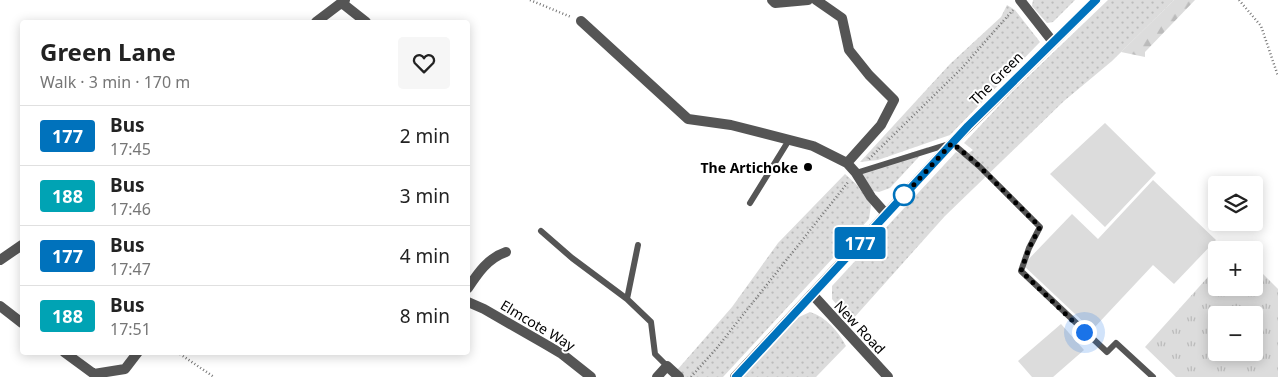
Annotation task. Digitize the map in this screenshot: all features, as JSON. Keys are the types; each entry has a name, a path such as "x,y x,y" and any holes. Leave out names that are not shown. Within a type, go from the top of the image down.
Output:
{"street":[{"path":"772,0 775,4 808,0"},
{"path":"816,0 842,18 849,50 869,75 894,100 881,125 847,163"},
{"path":"1021,0 1053,42"},
{"name":"The Green","path":"736,377 952,143 1096,0"},
{"path":"319,20 343,2 364,20"},
{"path":"581,21 688,119 731,125 813,146 847,163 856,173 871,197 886,214"},
{"path":"0,260 20,246"},
{"path":"470,286 493,258 506,252"},
{"name":"New Road","path":"812,294 888,377"},
{"name":"Elmcote Way","path":"470,303 546,344 591,377"},
{"path":"0,306 20,321"},
{"path":"68,355 94,374 125,369 136,355"},
{"path":"657,377 667,366 680,377"}],"lane":[{"path":"750,202 789,140"},
{"path":"856,173 952,143 974,161 1040,227 1029,248 1021,271 1107,352 1116,342 1153,377"},
{"path":"541,231 572,258 627,299 651,322 655,354 667,366"},
{"path":"627,299 638,245"}],"path":[{"path":"530,0 581,21"},
{"path":"1239,0 1261,26 1278,76"},
{"path":"181,355 214,377"}],"green space":[{"path":"1033,0 1075,0 1053,22 1047,23 1032,6"},
{"path":"1108,0 1174,0 1112,61 1064,101 945,216 850,320 832,299 832,286 956,152 964,156 973,150 964,143 1013,91"},
{"path":"1174,0 1195,0 1145,52 1145,57 1121,52"},
{"path":"1007,5 1015,10 1040,42 950,135 878,160 860,162 950,64 1001,17"},
{"path":"1105,123 1156,173 1105,227 1050,174"},
{"path":"928,147 890,188 879,192 873,191 862,175 866,168"},
{"path":"845,174 857,185 871,205 869,219 723,377 683,377 679,375 678,369 732,307 778,243"},
{"path":"1153,180 1216,240 1208,241 1208,248 1174,284 1153,265 1092,330 1023,265 1072,214 1098,239"},
{"path":"1263,274 1278,289 1278,377 1176,377 1145,347 1208,277 1208,296 1263,296"},
{"path":"810,312 821,317 831,325 846,346 816,377 743,377 799,317"},
{"path":"1061,324 1084,350 1053,377 1032,377 1018,361"}],"bus line":[{"name":"177","path":"736,377 968,126 1096,0"}],"place":[{"name":"The Artichoke","path":"808,167"}],"route":[{"path":"904,195 900,200 952,143 974,161 1040,227 1029,248 1021,271 1084,332"}]}
